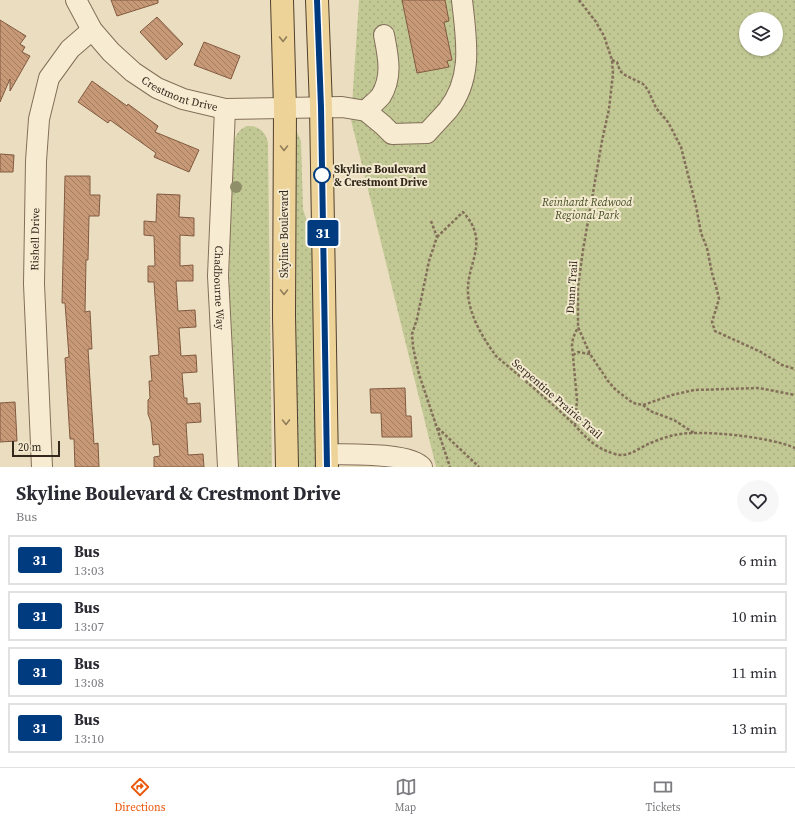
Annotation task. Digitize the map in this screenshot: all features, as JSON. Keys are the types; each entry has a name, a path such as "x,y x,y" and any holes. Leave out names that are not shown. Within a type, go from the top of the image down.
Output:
{"main road":[{"name":"Skyline Boulevard","path":"282,0 285,109 284,316 287,467"},
{"path":"316,0 321,107 327,461"}],"street":[{"name":"Crestmont Drive","path":"76,0 92,30 111,52 133,72 157,88 183,99 225,109 342,107 366,111"},
{"path":"384,35 389,59 388,80 380,97 366,111 392,134 427,132 448,110 463,81 467,54 467,40 462,0"},
{"name":"Rishell Drive","path":"42,467 34,284 36,162 39,118 50,78 70,49 92,30"},
{"name":"Chadbourne Way","path":"225,109 218,276 228,467"},
{"path":"327,461 397,457 409,460 419,464 422,467"}],"path":[{"name":"Dunn Trail","path":"579,0 596,22 604,36 612,60 612,89 582,258 578,287 578,327 590,354 599,369 616,390 633,403 643,405 650,411 674,420 694,433"},
{"path":"612,60 616,62 620,71 624,75 642,84 648,90 656,108 668,122 681,147 701,233 718,290 718,304 712,322 715,330 761,352 782,365 795,369"},
{"name":"Serpentine Prairie Trail","path":"450,467 419,374 412,347 412,334 437,237 463,212 470,219 477,241 476,255 468,285 468,296 472,312 488,344 496,356 566,416 584,437 596,446 617,455 626,455 662,439 676,435 694,433 778,442 795,448"},
{"path":"431,221 437,237"},
{"path":"575,427 577,400 573,338 578,327"},
{"path":"573,355 578,352 590,354"},
{"path":"643,405 672,395 694,390 759,388 795,395"},
{"path":"436,427 480,467"}],"green space":[{"name":"Reinhardt Redwood Regional Park","path":"359,0 795,0 795,467 436,467 351,120"},
{"path":"247,126 255,127 261,130 268,143 272,467 239,467 229,305 230,212 233,147 237,134"},
{"path":"291,126 294,126 301,141 303,209 310,231 313,248 317,467 296,467"}],"building":[{"path":"111,0 158,0 158,3 117,16"},
{"path":"402,0 445,0 449,21 444,22 452,60 447,61 449,67 417,73"},
{"path":"157,17 183,44 166,60 140,32"},
{"path":"0,20 26,36 20,44 25,47 22,52 30,56 10,91 10,79 0,102"},
{"path":"204,42 240,56 231,79 194,65"},
{"path":"92,81 127,106 128,104 158,126 155,132 199,150 189,172 154,157 156,153 110,120 108,123 78,102"},
{"path":"0,154 14,155 13,172 0,172"},
{"path":"65,176 90,176 90,195 100,195 99,216 89,216 85,312 90,311 92,349 88,349 94,444 98,443 99,467 75,467 74,439 70,439 65,358 69,357 65,303 62,303"},
{"path":"157,194 180,195 179,217 194,218 194,236 180,235 180,266 193,265 193,281 176,281 178,311 195,310 196,327 179,328 181,356 196,355 197,372 182,373 184,398 187,398 187,404 200,403 201,422 186,423 188,455 203,454 204,467 154,467 154,457 160,456 159,444 153,445 151,422 148,414 148,400 150,398 149,381 152,381 150,356 159,355 154,282 148,282 148,266 155,266 154,236 144,235 144,221 156,222"},
{"path":"405,388 406,416 411,416 412,437 382,437 381,413 371,413 370,389"},
{"path":"15,402 17,441 0,442 0,403"}],"bus line":[{"name":"31","path":"317,0 321,107 327,467"}],"place":[{"name":"Skyline Boulevard & Crestmont Drive","path":"322,175"}]}
